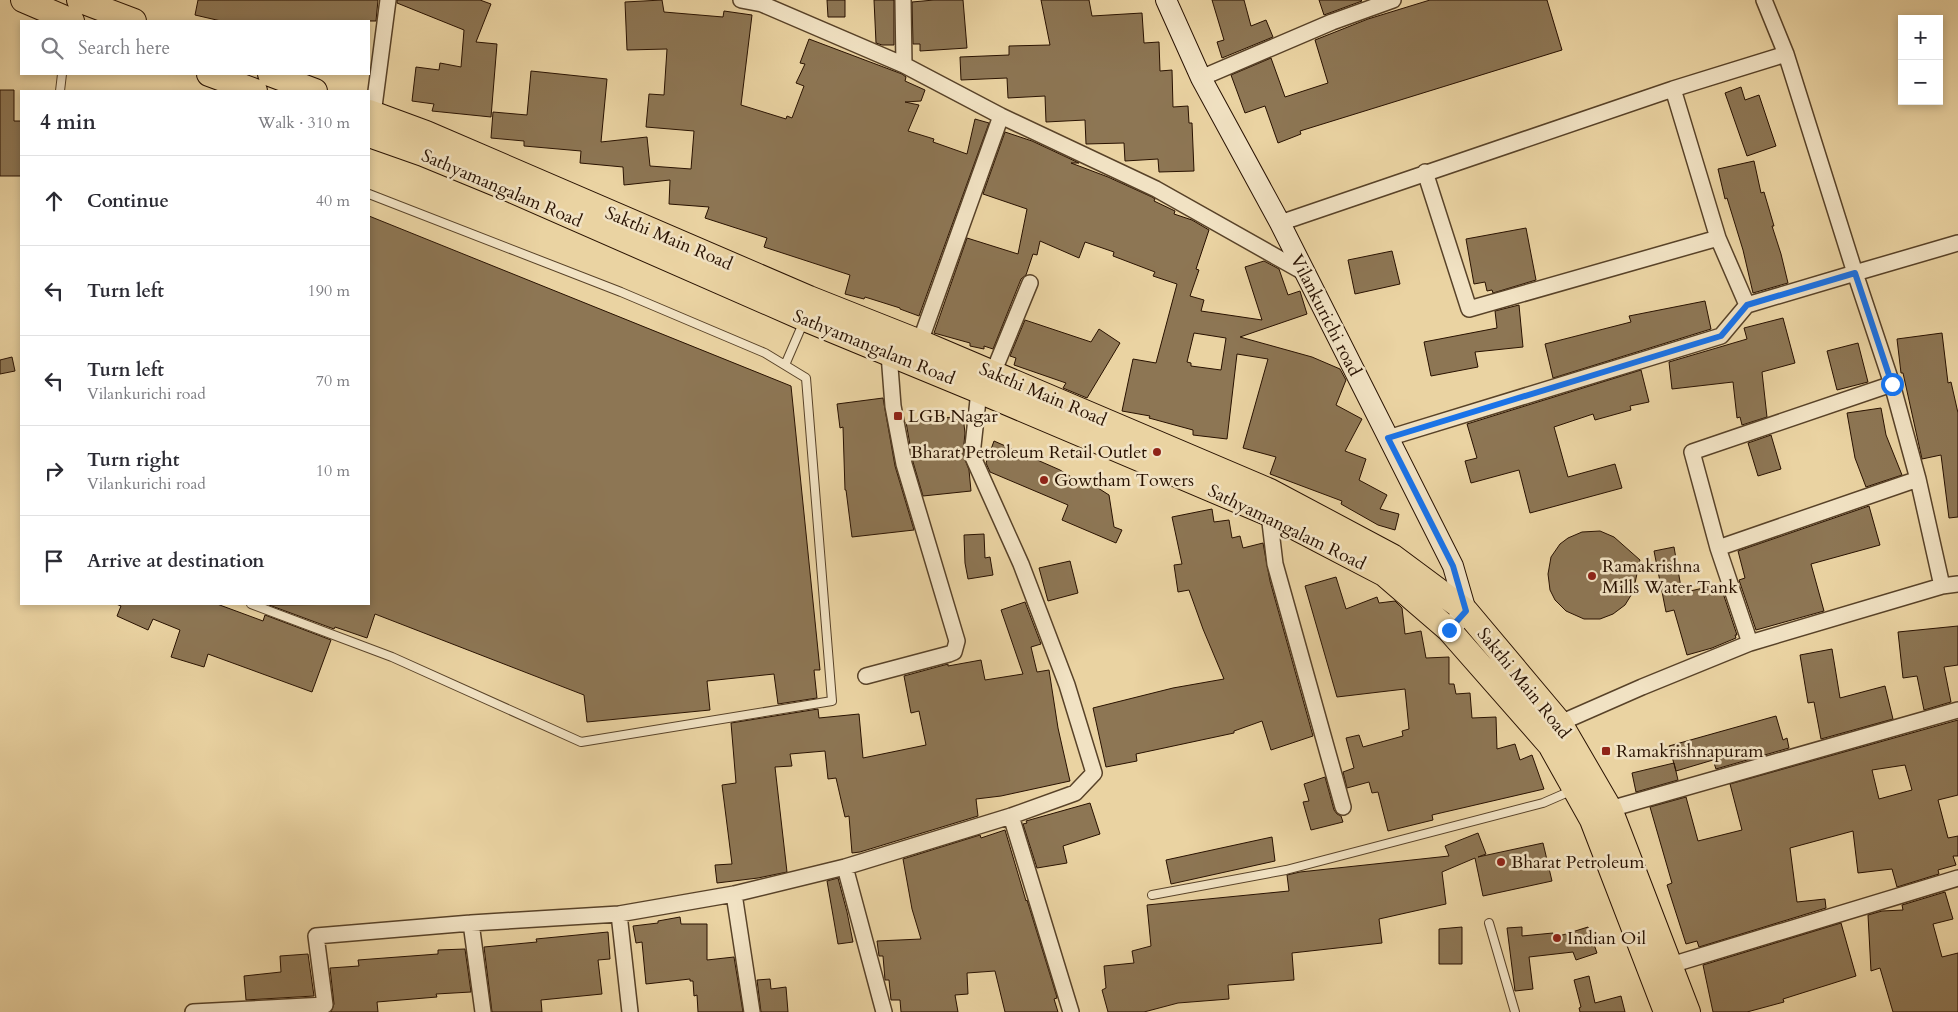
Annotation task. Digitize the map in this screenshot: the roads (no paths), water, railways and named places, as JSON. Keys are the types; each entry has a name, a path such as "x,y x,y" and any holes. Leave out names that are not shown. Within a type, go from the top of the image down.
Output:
{"highway":[{"path":"23,0 70,20"},
{"path":"79,0 131,20"},
{"path":"212,75 252,90"},
{"path":"273,75 312,90"},
{"name":"Sathyamangalam Road","path":"370,120 423,154 513,191 805,319 889,354 986,382 1269,514 1384,574 1449,630 1550,745 1592,820 1666,1012"},
{"name":"Sakthi Main Road","path":"370,120 426,133 800,294 920,342 986,382 1270,491 1392,556 1466,611 1560,723 1610,809 1688,1012"}],"main road":[{"name":"Vilankurichi road","path":"1166,0 1200,78 1280,223 1453,566 1466,611"},
{"path":"1449,630 1466,611"}],"street":[{"path":"370,120 388,0"},
{"path":"741,0 762,4 904,65 1001,116 1156,189 1305,273"},
{"path":"903,0 904,65"},
{"path":"1200,78 1332,22 1393,0"},
{"path":"1764,0 1786,54 1892,384 1918,479 1942,586"},
{"path":"1280,223 1673,89 1786,54"},
{"path":"1673,89 1718,238 1747,305"},
{"path":"920,342 1001,116"},
{"path":"1425,172 1470,309 1718,238"},
{"path":"1388,438 1721,336 1747,305 1958,243"},
{"path":"193,1012 325,1009 316,936 471,923 619,914 734,894 845,867 1011,816 1075,794 1094,774 1067,686 1025,573 972,455 986,382 1030,283"},
{"path":"866,676 949,654 954,652 957,641 904,464 893,406 889,354"},
{"path":"1750,643 1718,548 1692,452 1892,384"},
{"path":"1718,548 1918,479"},
{"path":"1269,514 1275,564 1343,807"},
{"path":"1560,723 1750,643 1942,586 1958,584"},
{"path":"1610,809 1958,710"},
{"path":"1011,816 1071,1012"},
{"path":"845,867 884,1012"},
{"path":"1671,964 1958,878"},
{"path":"734,894 752,1012"},
{"path":"619,914 630,1012"},
{"path":"471,923 483,1012"}],"lane":[{"path":"60,90 62,75"},
{"path":"254,605 392,657 581,742 832,701 806,378 765,353 621,292 370,194"},
{"path":"785,366 805,319"},
{"path":"1152,895 1295,868 1543,803 1575,790"},
{"path":"1489,923 1515,1012"}],"place":[{"name":"LGB Nagar","path":"898,416"},
{"name":"Bharat Petroleum Retail Outlet","path":"1157,452"},
{"name":"Gowtham Towers","path":"1044,480"},
{"name":"Ramakrishna Mills Water Tank","path":"1592,576"},
{"name":"Ramakrishnapuram","path":"1606,751"},
{"name":"Bharat Petroleum","path":"1501,862"},
{"name":"Indian Oil","path":"1557,938"}]}
